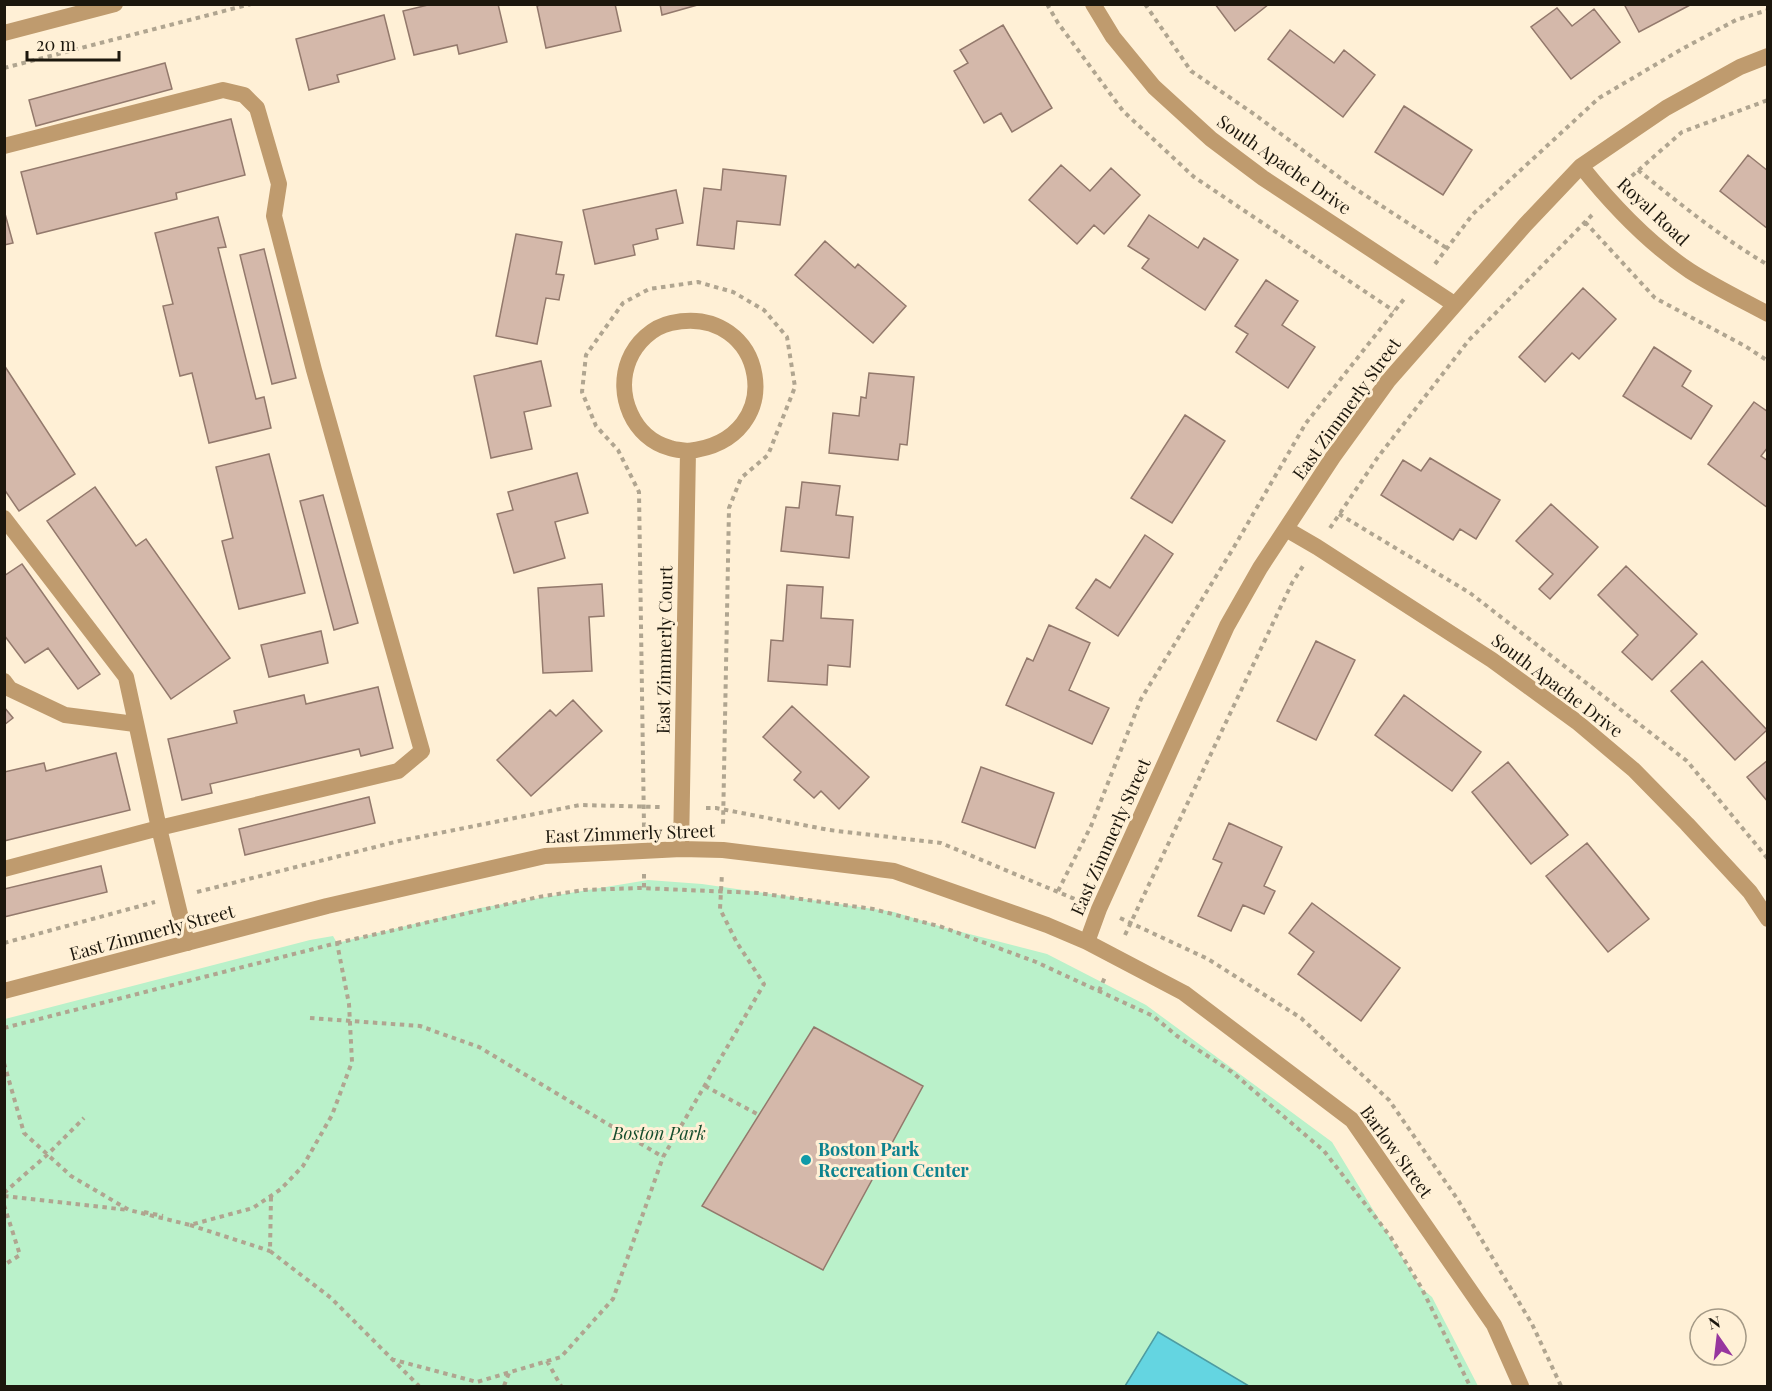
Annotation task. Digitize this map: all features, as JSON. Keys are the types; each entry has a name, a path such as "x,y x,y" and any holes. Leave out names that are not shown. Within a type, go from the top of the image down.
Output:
{"street":[{"path":"4,33 115,4"},
{"name":"South Apache Drive","path":"1093,4 1113,37 1155,87 1211,139 1263,178 1454,304"},
{"name":"East Zimmerly Street","path":"4,991 327,906 545,856 681,849 723,849 894,871 1047,925 1087,942 1099,909 1227,626 1260,568 1333,456 1388,381 1454,304 1581,166 1666,108 1740,67 1767,56"},
{"path":"4,146 223,90 244,95 257,108 279,184 274,216 311,359 422,751 398,771 4,868"},
{"name":"Royal Road","path":"1581,166 1607,199 1656,246 1692,272 1767,314"},
{"path":"687,320 708,322 724,329 742,345 753,365 756,385 754,400 746,420 736,432 706,449 688,451 668,448 650,438 639,428 628,411 623,392 625,370 632,352 642,339 663,325 687,320"},
{"name":"East Zimmerly Court","path":"681,849 688,451"},
{"path":"4,519 126,676 159,828 188,944"},
{"name":"South Apache Drive","path":"1286,529 1492,660 1577,722 1634,770 1687,824 1750,892 1767,919"},
{"path":"4,681 10,688 65,715 135,724"},
{"name":"Barlow Street","path":"1087,942 1184,993 1352,1120 1494,1324 1521,1386"}],"path":[{"path":"4,68 251,4"},
{"path":"1047,4 1058,23 1123,111 1194,177 1394,311"},
{"path":"1145,4 1191,71 1254,114 1351,186 1448,249"},
{"path":"1099,991 1292,583 1378,457 1469,340 1638,170 1682,132 1767,100"},
{"path":"1638,170 1684,207 1767,265"},
{"path":"1585,222 1655,298 1745,346 1767,361"},
{"path":"1339,514 1470,593 1687,760 1767,859"},
{"path":"4,943 399,841 580,805 716,808 829,830 941,843 1131,922 1208,959 1301,1018 1389,1100 1458,1200 1532,1323 1561,1386"},
{"path":"391,1359 477,1382 561,1357 614,1299 663,1157 764,984 737,943 720,909 723,849"},
{"path":"4,1028 337,943 485,908 584,890 639,888 758,893 873,909 942,927 1036,962 1153,1016 1178,1036 1232,1072 1324,1151 1390,1236 1420,1287 1470,1386"},
{"path":"190,1225 253,1208 281,1189 303,1166 332,1115 352,1062 349,1004 337,943"},
{"path":"310,1018 420,1026 479,1047 663,1157"},
{"path":"4,1063 24,1133 71,1176 129,1210"},
{"path":"705,1086 759,1115"},
{"path":"4,1195 84,1118"},
{"path":"4,1195 153,1213 270,1251 331,1298 419,1386"},
{"path":"270,1251 271,1196"},
{"path":"4,1205 20,1255 4,1265"},
{"path":"547,1361 561,1386"},
{"path":"504,1386 509,1372"}],"green space":[{"name":"Boston Park","path":"648,880 702,884 894,912 1047,954 1146,1005 1332,1142 1420,1287 1432,1297 1478,1386 5,1386 5,1019 310,940 333,936 337,943 480,908"}],"water":[{"path":"1158,1332 1249,1386 1125,1386"}],"building":[{"path":"432,4 498,4 507,42 459,54 457,45 414,55 403,11"},
{"path":"544,4 615,4 621,31 546,48 537,6"},
{"path":"660,4 701,4 662,15"},
{"path":"1215,4 1269,4 1235,31"},
{"path":"1624,4 1692,4 1639,32"},
{"path":"1557,8 1572,26 1594,9 1620,42 1571,79 1531,27"},
{"path":"384,15 395,59 337,75 339,82 309,90 296,39"},
{"path":"1003,25 1052,108 1012,132 1001,113 984,123 954,71 968,63 960,50"},
{"path":"1290,30 1334,63 1344,50 1375,75 1343,117 1268,59"},
{"path":"165,63 172,89 36,126 29,100"},
{"path":"1404,106 1472,150 1443,195 1375,152"},
{"path":"231,119 245,175 176,193 177,199 37,234 21,172"},
{"path":"1748,155 1768,171 1768,229 1720,191"},
{"path":"1061,165 1090,191 1111,168 1140,195 1104,234 1094,225 1077,244 1029,200"},
{"path":"723,169 786,176 780,225 737,221 734,249 697,245 704,188 721,190"},
{"path":"676,190 683,223 656,229 658,239 633,245 635,255 595,264 583,210"},
{"path":"4,210 13,243 4,245"},
{"path":"1149,215 1198,248 1204,238 1238,260 1205,310 1142,268 1149,259 1128,246"},
{"path":"218,217 226,247 218,248 256,399 264,397 271,428 209,443 192,373 180,376 163,306 173,304 155,233"},
{"path":"516,234 562,242 556,274 564,275 559,300 546,298 537,344 496,336"},
{"path":"825,241 855,268 858,264 906,306 873,343 795,275"},
{"path":"264,249 296,378 272,384 240,255"},
{"path":"1266,280 1298,301 1282,325 1315,347 1288,388 1236,352 1248,334 1235,326"},
{"path":"1583,288 1616,319 1579,359 1572,353 1545,382 1519,357"},
{"path":"1654,347 1691,371 1682,386 1712,406 1691,439 1623,396"},
{"path":"541,361 551,406 524,412 532,449 491,458 474,376"},
{"path":"4,365 75,474 19,511 4,489"},
{"path":"869,373 914,377 907,445 900,444 898,460 829,453 833,413 859,416 861,397 866,398"},
{"path":"1754,402 1768,412 1768,447 1761,456 1768,461 1768,508 1708,464"},
{"path":"1185,415 1225,441 1172,523 1131,498"},
{"path":"269,454 305,593 239,609 222,541 233,538 216,467"},
{"path":"1430,458 1500,500 1476,539 1460,529 1453,540 1381,495 1403,460 1421,471"},
{"path":"577,473 588,513 555,522 565,558 514,573 497,514 513,510 508,492"},
{"path":"802,482 840,486 836,515 853,517 849,558 781,551 786,507 799,508"},
{"path":"95,487 136,546 146,539 230,658 171,699 47,521"},
{"path":"323,495 358,623 334,630 300,501"},
{"path":"1551,504 1598,547 1550,599 1539,589 1553,574 1516,541"},
{"path":"1145,535 1173,554 1118,636 1076,608 1096,579 1110,588"},
{"path":"22,564 100,674 78,689 48,648 25,663 4,635 4,576"},
{"path":"1626,566 1697,634 1652,680 1622,652 1638,635 1598,595"},
{"path":"602,584 604,616 589,617 592,671 543,673 538,588"},
{"path":"787,585 823,587 821,618 853,620 850,667 828,665 827,685 768,681 771,640 783,641"},
{"path":"1049,625 1090,643 1069,690 1109,708 1092,744 1006,705 1027,658 1033,661"},
{"path":"321,631 328,663 269,677 261,645"},
{"path":"1316,641 1355,660 1316,740 1277,721"},
{"path":"1702,661 1767,730 1735,760 1671,691"},
{"path":"378,687 393,748 361,756 359,749 210,784 212,793 182,800 168,739 237,723 234,711 304,695 306,704"},
{"path":"1404,695 1481,752 1452,791 1375,735"},
{"path":"573,700 602,731 531,796 497,760 550,710 556,716"},
{"path":"792,706 869,777 839,809 821,791 814,798 794,780 801,772 763,737"},
{"path":"4,707 13,718 4,725"},
{"path":"116,753 130,810 4,841 4,772 44,763 46,771"},
{"path":"1768,760 1768,802 1747,777"},
{"path":"1508,762 1568,835 1531,864 1472,792"},
{"path":"981,767 1054,793 1035,848 962,822"},
{"path":"369,797 375,823 245,855 239,829"},
{"path":"1229,823 1282,847 1264,886 1275,891 1264,914 1243,905 1231,931 1198,916 1222,863 1213,859"},
{"path":"1587,843 1649,919 1608,952 1546,876"},
{"path":"101,866 107,892 4,917 4,889"},
{"path":"1312,903 1400,968 1361,1021 1298,974 1314,952 1289,933"},
{"name":"Boston Park Recreation Center","path":"814,1027 923,1086 823,1270 702,1206"}],"place":[{"name":"Boston Park Recreation Center","path":"806,1160"}]}
